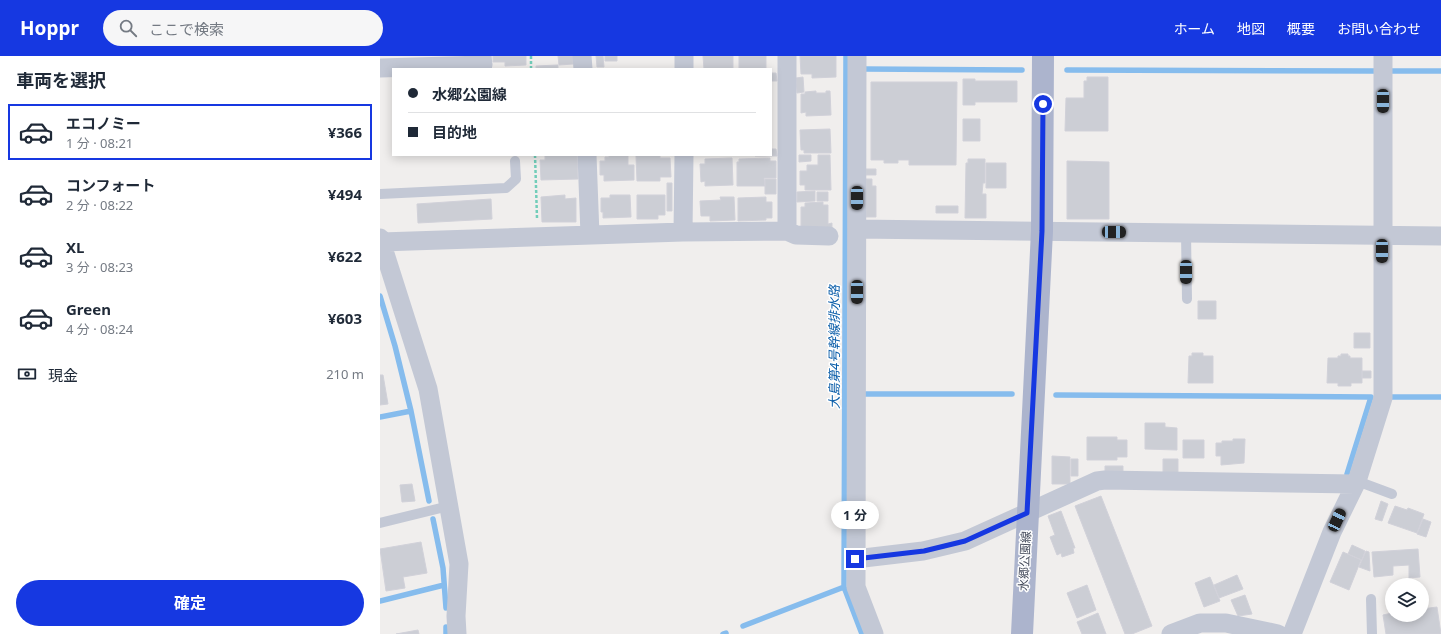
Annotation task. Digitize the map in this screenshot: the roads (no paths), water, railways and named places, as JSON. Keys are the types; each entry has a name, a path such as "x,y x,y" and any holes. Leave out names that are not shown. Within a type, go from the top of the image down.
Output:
{"main road":[{"name":"水郷公園線","path":"1022,634 1042,231 1043,56"}],"street":[{"path":"380,68 403,62 483,65 482,56"},
{"path":"582,56 583,68"},
{"path":"684,56 684,68"},
{"path":"786,231 787,56"},
{"path":"857,56 855,559 856,587 874,634"},
{"path":"1292,634 1332,532 1356,483 1383,398 1383,56"},
{"path":"587,156 590,235"},
{"path":"683,232 684,156"},
{"path":"857,229 1441,236"},
{"path":"457,634 456,616 459,564 428,389 381,240 683,232 786,231 796,235 829,236"},
{"path":"855,559 924,551 965,541 1097,482 1105,480 1356,483"},
{"path":"1171,634 1200,623 1226,623 1278,634"}],"lane":[{"path":"380,194 506,188 516,179 515,160"},
{"path":"1186,233 1186,299"},
{"path":"1356,483 1392,494"},
{"path":"380,523 449,506"},
{"path":"1372,599 1372,634"}],"waterway":[{"name":"大島第4号幹線排水路","path":"846,56 844,587 862,634"},
{"path":"864,69 1022,70"},
{"path":"1067,70 1374,71"},
{"path":"1391,71 1441,71"},
{"path":"380,296 395,346 411,411 429,501"},
{"path":"862,394 1012,394"},
{"path":"1056,395 1371,397 1347,474"},
{"path":"1391,397 1441,397"},
{"path":"380,417 411,411"},
{"path":"433,519 443,568 446,608"},
{"path":"380,601 444,585"},
{"path":"743,626 844,587"},
{"path":"446,627 446,634"}]}
